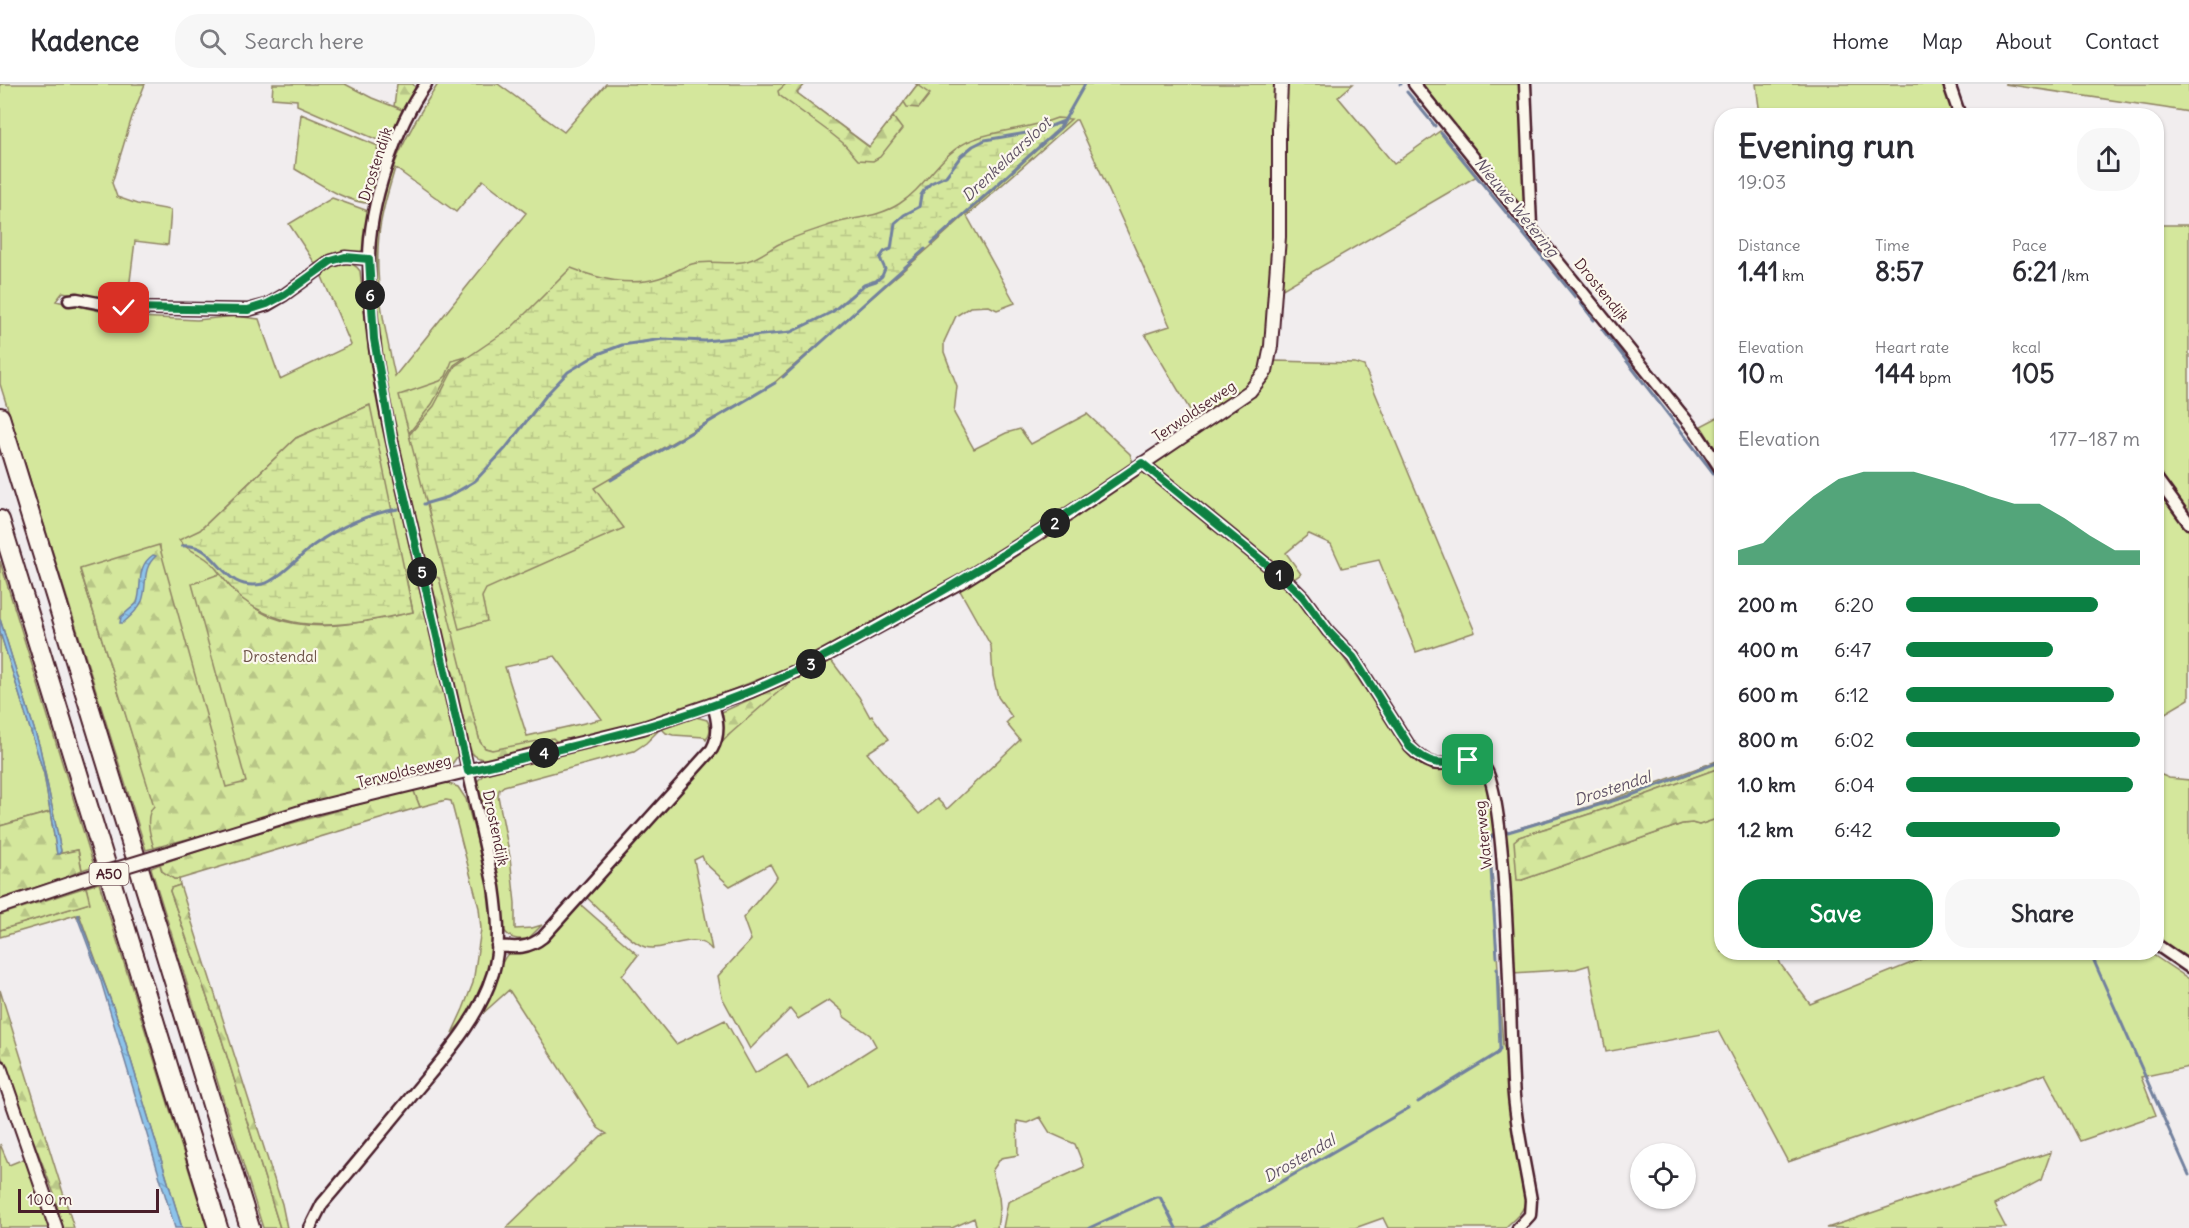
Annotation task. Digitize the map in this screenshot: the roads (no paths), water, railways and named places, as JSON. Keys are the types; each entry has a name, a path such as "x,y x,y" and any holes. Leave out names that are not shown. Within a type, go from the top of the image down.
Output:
{"highway":[{"name":"A50","path":"0,417 250,1228"},
{"name":"A50","path":"0,520 218,1228"}],"street":[{"name":"Drostendijk","path":"310,1228 322,1204 451,1049 474,1017 493,971 497,946 497,910 494,887 392,442 374,339 369,259 370,232 396,138 426,84"},
{"name":"Terwoldseweg","path":"0,907 310,809 624,733 713,705 799,670 964,580 1058,521 1250,391 1266,371 1271,346 1279,237 1281,84"},
{"name":"Drostendijk","path":"1414,84 1696,432 1714,459"},
{"path":"1525,84 1531,226"},
{"path":"1949,84 1957,108"},
{"path":"69,300 77,299 124,308 248,310 284,295 331,261 345,257 369,259"},
{"name":"Waterweg","path":"1142,463 1288,582 1303,597 1328,631 1353,657 1410,747 1431,763 1477,761 1490,777 1500,836 1514,1098 1531,1200 1530,1215 1518,1228"},
{"path":"2164,489 2189,523"},
{"path":"497,946 527,947 543,937 712,749 717,739 718,727 713,705"},
{"path":"2164,950 2189,967"},
{"path":"0,1067 56,1228"}],"water":[{"path":"153,555 156,556 148,566 142,601 131,616 120,623 121,617 137,603 144,565"},
{"path":"0,619 40,748 61,851 59,854 57,854 44,774 0,632"},
{"path":"78,914 122,1031 182,1228 175,1228 100,978"}],"waterway":[{"name":"Drenkelaarsloot","path":"932,243 1060,128 1085,84"},
{"name":"Nieuwe Wetering","path":"1407,92 1435,126"},
{"path":"424,504 448,497 475,481 505,449 548,393 568,372 598,354 622,345 663,339 705,341 791,332 832,312 864,285 882,276 885,269 880,258 884,252 891,249 895,223 919,207 921,195 925,189 931,183 946,176 961,156 973,146 985,140 1038,131 1064,121"},
{"name":"Nieuwe Wetering","path":"1441,133 1575,297"},
{"name":"Drenkelaarsloot","path":"783,377 925,249"},
{"name":"Nieuwe Wetering","path":"1580,302 1594,320"},
{"name":"Nieuwe Wetering","path":"1602,329 1714,474"},
{"name":"Drenkelaarsloot","path":"611,480 775,383"},
{"path":"182,546 195,547 205,552 237,581 248,585 263,584 275,578 333,532 364,518 398,509"},
{"name":"Drostendal","path":"1508,832 1629,796 1714,764"},
{"name":"Drostendal","path":"1494,834 1489,840 1497,957"},
{"name":"Nieuwe Wetering","path":"2094,960 2189,1175"},
{"name":"Drostendal","path":"1418,1102 1498,1053 1500,1049 1497,969"},
{"name":"Drostendal","path":"1201,1228 1409,1108"},
{"name":"Drostendal","path":"1089,1228 1156,1197 1160,1197 1176,1228"}]}
